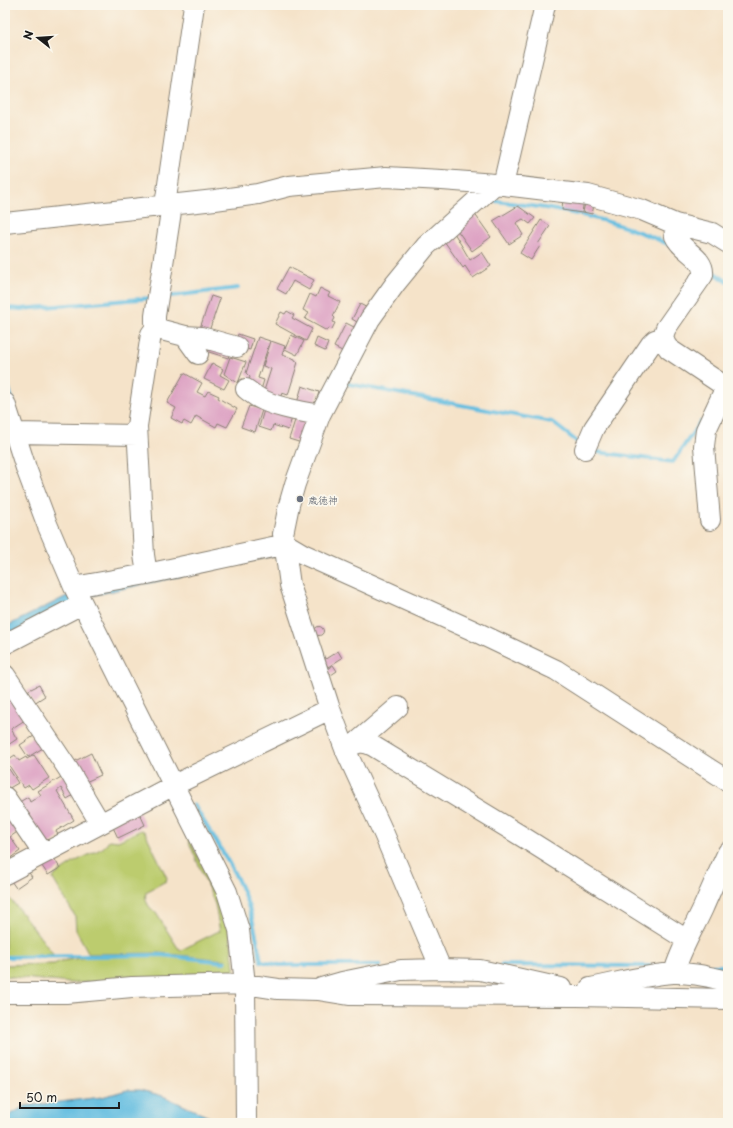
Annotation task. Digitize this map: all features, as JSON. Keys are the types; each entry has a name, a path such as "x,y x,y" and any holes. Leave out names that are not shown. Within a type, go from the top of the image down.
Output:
{"street":[{"path":"158,329 155,322 155,316 194,5"},
{"path":"441,969 384,834 351,746 330,709 290,585 287,544 284,534 289,505 295,484 320,414 370,319 395,284 426,246 499,185 545,5"},
{"path":"5,223 252,195 289,186 386,177 499,185 588,195 642,210 675,224 712,233 728,243"},
{"path":"675,224 674,234 678,241 699,262 703,270 702,275 666,328 663,337 669,349 720,383 725,388 704,434 710,520"},
{"path":"147,574 144,555 137,434 152,334 154,330 158,329 186,336 202,337 237,347"},
{"path":"186,336 198,354"},
{"path":"585,449 594,428 651,344 655,340 663,337"},
{"path":"246,389 258,398 268,402 294,410 320,414"},
{"path":"5,402 26,468 47,524 78,596 227,892 239,930 245,991 246,1123"},
{"path":"14,433 137,434"},
{"path":"5,644 78,596 147,574 287,544 303,554 472,630 556,670 728,781"},
{"path":"5,675 68,770 100,823"},
{"path":"351,746 398,707"},
{"path":"5,874 100,823 330,709"},
{"path":"351,746 365,742 373,746 687,940"},
{"path":"5,797 43,853"},
{"path":"674,973 687,940 728,852"},
{"path":"318,990 326,986 342,982 401,970 441,969 480,970 566,990 577,996"},
{"path":"577,996 584,989 674,973 705,976 728,981"},
{"path":"5,978 62,985 87,991"},
{"path":"5,993 66,993 132,987 245,991 278,989 318,990 348,996 577,996 728,999"}],"green space":[{"path":"178,816 228,916 235,976 70,983 5,976 5,965 54,964 61,961 89,957 161,956 225,963 225,959 160,953 89,954 76,930 75,916 53,879 55,875 76,861 103,848 109,840 118,841 141,830 145,832 167,878 166,881 146,892 146,901 149,907 156,913 178,948 181,950 219,931 220,932 215,904"},
{"path":"5,893 53,954 52,955 5,956"}],"water":[{"path":"279,555 95,595 73,603 5,636 5,627 69,595"},
{"path":"127,1090 140,1090 163,1096 222,1123 5,1123 5,1118 25,1106 102,1097"}],"building":[{"path":"563,197 584,199 582,213 562,210"},
{"path":"586,199 595,201 592,214 583,212"},
{"path":"518,206 535,218 530,224 523,219 516,223 523,235 509,244 493,221"},
{"path":"474,213 491,237 472,251 455,227"},
{"path":"541,220 550,226 538,244 540,246 531,260 520,253"},
{"path":"453,231 470,260 482,252 491,266 473,278 465,266 463,268 442,238"},
{"path":"289,267 314,280 309,290 293,281 286,294 277,289"},
{"path":"320,288 330,293 328,296 340,302 333,316 335,318 333,322 335,323 332,329 329,328 327,331 305,319 309,313 303,310 310,294 316,297"},
{"path":"211,296 220,299 207,337 198,334"},
{"path":"360,304 371,310 348,354 334,347 346,323 354,327 357,322 352,319"},
{"path":"287,311 294,315 292,318 312,329 306,341 275,324 281,312 285,314"},
{"path":"238,334 253,339 250,350 235,345"},
{"path":"291,335 304,341 297,355 285,349"},
{"path":"258,337 270,341 258,378 264,380 261,390 247,386 250,377 246,373"},
{"path":"317,338 328,343 325,351 314,346"},
{"path":"271,341 285,346 282,355 295,359 298,362 288,395 282,393 278,403 262,397 271,369 263,366"},
{"path":"196,348 231,349 228,358"},
{"path":"230,357 246,362 238,383 224,374"},
{"path":"212,363 223,369 220,375 229,380 224,389 204,379"},
{"path":"184,373 202,383 197,392 205,396 208,391 219,396 218,398 237,409 227,427 218,423 216,427 196,416 191,425 184,421 182,424 171,418 176,408 167,403"},
{"path":"302,386 319,392 313,412 297,403"},
{"path":"266,403 294,412 288,430 273,425 271,431 259,427"},
{"path":"249,406 262,410 255,432 241,427"},
{"path":"298,411 314,416 305,444 289,439"},
{"path":"317,627 321,627 323,631 321,635 317,635 315,633 315,629"},
{"path":"338,651 342,658 328,667 324,660"},
{"path":"333,665 337,671 331,675 327,669"},
{"path":"39,685 45,696 34,703 27,691"},
{"path":"15,693 28,718 11,729 17,739 5,747 5,712 7,711 5,708 5,699"},
{"path":"40,732 48,745 28,757 20,745"},
{"path":"91,753 101,775 81,784 71,763"},
{"path":"15,755 19,761 34,755 49,778 32,789 29,785 24,788 6,761"},
{"path":"5,768 7,771 9,769 18,783 6,790"},
{"path":"66,774 77,793 67,799 61,788 57,791 74,820 56,831 59,837 43,850 16,804 28,797 30,802 41,795 38,791"},
{"path":"138,810 145,825 118,838 111,823"},
{"path":"14,816 23,828 10,837 20,851 5,862 5,823"},
{"path":"50,852 60,868 48,875 38,860"},
{"path":"25,867 32,877 16,888 9,878"}],"waterway":[{"path":"487,200 534,206 582,215 628,228 672,246"},
{"path":"710,270 728,282"},
{"path":"163,297 238,288"},
{"path":"5,308 21,309 152,298"},
{"path":"5,375 12,400"},
{"path":"344,383 552,422 580,444"},
{"path":"590,451 673,462 700,422"},
{"path":"194,805 230,865 242,889 252,916 261,961 279,965 380,965"},
{"path":"5,957 161,955 225,962"},
{"path":"501,965 650,966"},
{"path":"702,966 728,966"}],"place":[{"name":"歳徳神","path":"300,499"}]}
